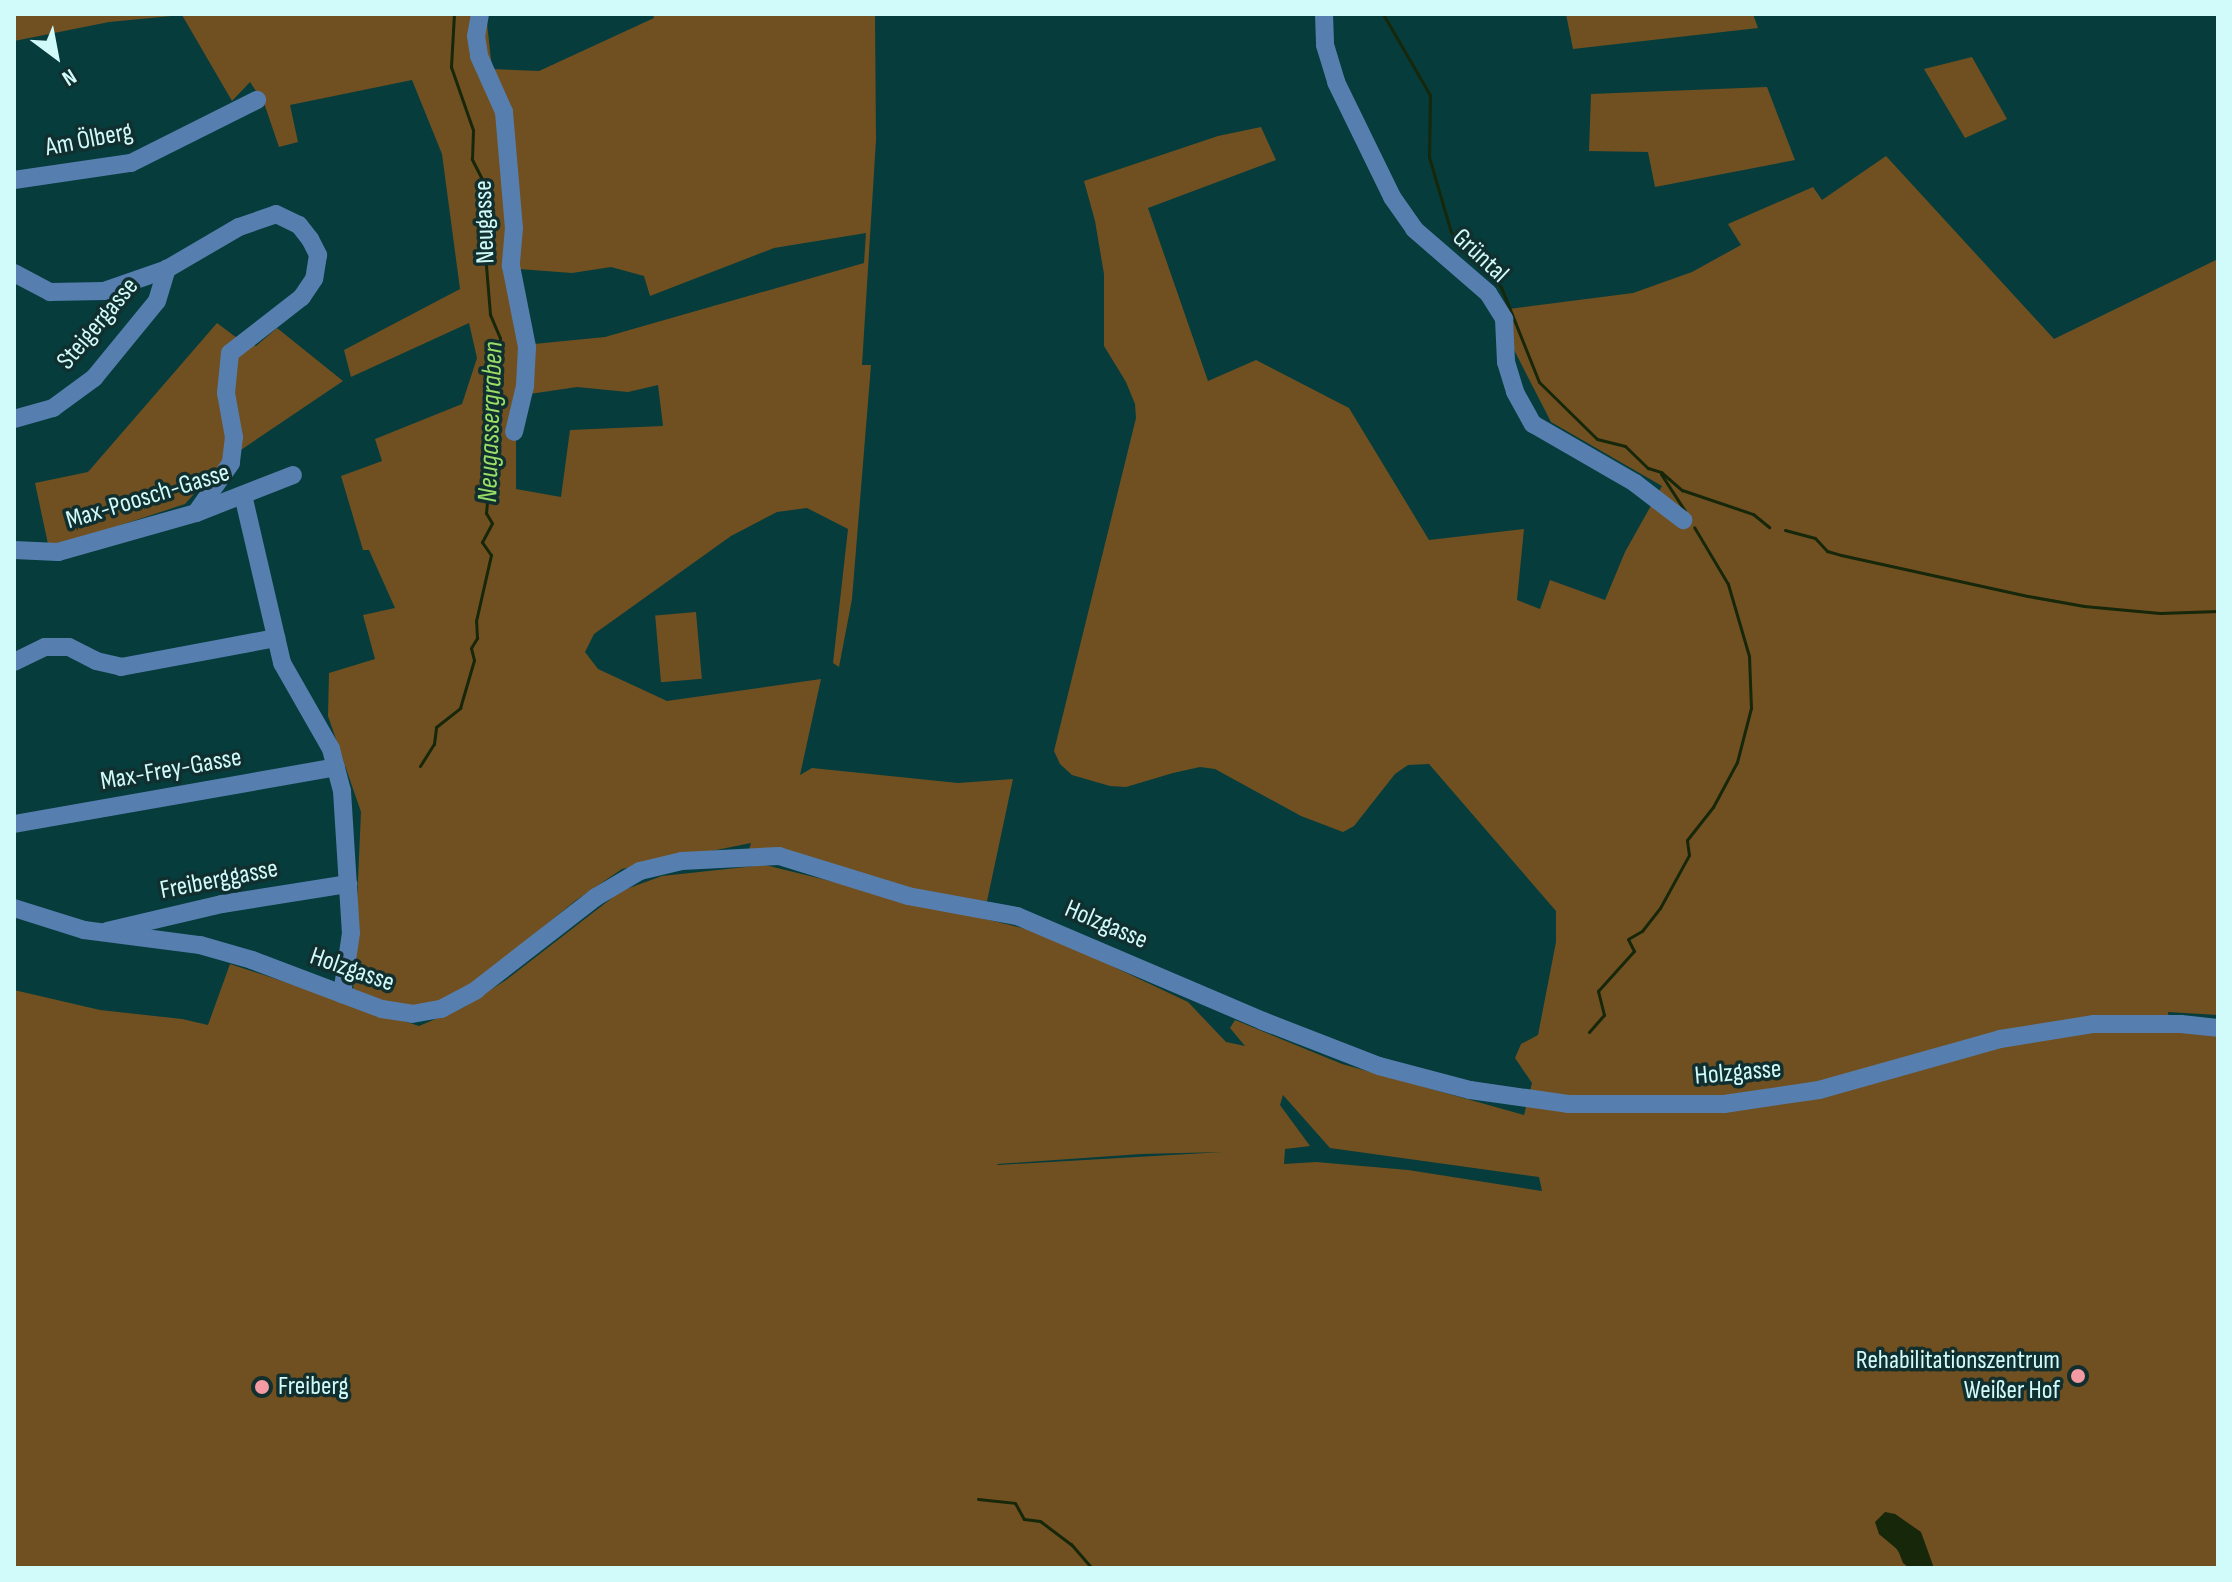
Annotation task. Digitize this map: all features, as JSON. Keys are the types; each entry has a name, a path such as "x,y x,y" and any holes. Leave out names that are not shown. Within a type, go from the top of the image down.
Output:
{"street":[{"name":"Neugasse","path":"480,14 476,36 479,56 504,112 514,228 511,266 527,347 525,386 514,432"},
{"name":"Grüntal","path":"1324,14 1325,45 1336,82 1357,107 1392,197 1414,229 1488,293 1504,319 1506,362 1515,392 1533,424 1635,483 1683,520"},
{"name":"Am Ölberg","path":"14,180 131,163 257,100"},
{"path":"14,273 50,292 104,291 167,269 239,227 276,214 299,225 318,255 314,279 302,297 230,353 226,393 234,437 231,463 196,513"},
{"name":"Steigergasse","path":"14,419 53,408 94,378 157,301 167,269"},
{"name":"Max-Poosch-Gasse","path":"14,550 58,552 196,513 293,475"},
{"path":"243,495 276,638 290,679 324,735 336,767 347,835 351,948 342,994"},
{"path":"14,662 45,647 69,647 96,661 121,667 276,638"},
{"name":"Max-Frey-Gasse","path":"14,824 336,767"},
{"name":"Holzgasse","path":"14,908 70,927 182,942 252,960 398,1013 441,1009 476,990 596,897 640,871 682,861 758,855 815,865 921,900 1017,916 1263,1021 1379,1066 1470,1090 1568,1104 1724,1104 1819,1090 2000,1039 2094,1024 2181,1024 2218,1028"},
{"name":"Freiberggasse","path":"101,933 179,914 348,884"},
{"path":"179,914 182,942"}],"shaded area":[{"path":"14,14 486,14 492,69 539,71 654,18 653,14 875,14 876,140 862,365 871,365 852,599 839,667 833,663 848,529 807,508 777,512 731,536 594,634 585,652 598,669 667,701 821,679 800,775 812,768 958,783 1013,779 987,901 951,899 749,850 751,843 622,869 575,901 476,982 439,1004 413,1008 353,993 361,812 328,716 329,673 375,659 363,615 395,608 369,550 363,550 341,476 382,461 375,439 462,404 477,358 469,323 351,377 344,350 460,289 442,154 412,80 290,105 298,142 279,147 264,103 250,82 232,101 182,15 109,22 14,41","holes":["866,233 864,263 605,337 534,344 519,269 572,273 611,267 644,276 650,296 774,248","658,385 663,426 570,430 561,497 516,489 516,396 577,387 628,392"]},
{"path":"1566,14 1753,14 1758,28 1573,49"},
{"path":"1972,57 2007,119 1965,138 1924,69"},
{"path":"1767,87 1795,160 1655,187 1648,152 1589,151 1591,94"},
{"path":"1261,127 1276,160 1148,208 1208,381 1256,360 1349,408 1429,540 1524,529 1517,600 1540,609 1550,580 1605,600 1625,552 1662,486 1551,422 1494,311 1633,293 1692,272 1741,245 1728,224 1813,187 1822,200 1886,156 2054,339 2218,259 2218,1015 2168,1012 2170,1030 2218,1033 2218,1568 1934,1568 1907,1523 1895,1514 1879,1534 1894,1545 1909,1568 14,1568 14,990 100,1010 208,1025 230,964 419,1026 464,1007 506,980 621,891 662,876 765,865 1042,933 1188,1002 1226,1042 1245,1046 1230,1028 1235,1020 1342,1064 1524,1115 1532,1083 1515,1058 1521,1044 1538,1035 1556,942 1556,911 1429,764 1408,765 1395,774 1354,826 1343,832 1301,816 1215,769 1200,767 1126,787 1110,786 1072,775 1060,764 1054,751 1136,418 1135,404 1126,382 1104,346 1104,274 1084,181 1218,136","holes":["1283,1095 1330,1148 1539,1177 1542,1191 1408,1170 1316,1162 1284,1164 1285,1149 1310,1146 1280,1105","1223,1152 998,1165 997,1164 1141,1154"]},
{"path":"217,323 237,338 256,346 277,328 343,381 223,462 185,504 60,545 48,544 35,483 88,472"},
{"path":"696,612 702,679 661,682 655,616"},
{"path":"1885,1512 1895,1514 1921,1532 1934,1568 1909,1568 1903,1563 1898,1550 1879,1534 1875,1522"}],"waterway":[{"name":"Neugassergraben","path":"420,766 434,744 436,727 460,708 474,660 471,648 477,638 476,621 491,555 482,542 492,523 486,513 490,470 486,413 499,366 500,338 490,314 484,241 492,214 483,181 472,159 473,130 451,67 454,14"},
{"path":"1383,14 1430,95 1429,157 1451,232 1501,287 1539,382 1597,439 1625,446 1648,468 1661,472 1682,490 1753,514 1769,527"},
{"path":"1661,474 1685,511"},
{"path":"1589,1032 1604,1015 1598,991 1634,951 1628,939 1642,931 1660,908 1689,855 1687,840 1713,807 1737,762 1751,708 1749,656 1728,584 1694,527"},
{"path":"1785,530 1815,538 1827,551 1841,555 2028,596 2084,606 2160,613 2218,611"},
{"path":"978,1499 1015,1503 1024,1519 1040,1521 1071,1544 1092,1568"}],"place":[{"name":"Rehabilitationszentrum Weißer Hof","path":"2078,1376"},
{"name":"Freiberg","path":"262,1387"}]}
